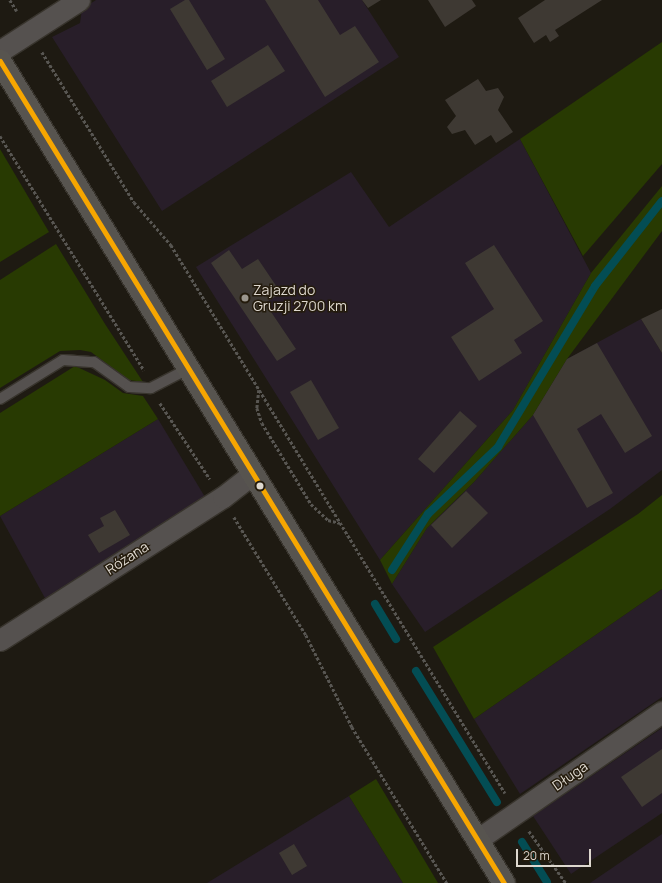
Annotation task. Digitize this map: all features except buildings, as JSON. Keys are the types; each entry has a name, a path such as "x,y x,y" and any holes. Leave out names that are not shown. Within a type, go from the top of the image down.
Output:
{"main road":[{"path":"3,71 504,883"}],"street":[{"path":"0,51 79,0"},
{"name":"Różana","path":"0,640 223,497 252,474"},
{"name":"Długa","path":"477,840 662,712"}],"lane":[{"path":"0,399 63,360 94,362 129,387 151,388 188,369"}],"path":[{"path":"29,31 134,202 171,245 517,813 566,883"},
{"path":"259,389 257,408 262,423 306,497 321,516 341,523"}],"shaded area":[{"path":"96,0 362,0 399,57 162,211 52,37 80,23 82,9"},
{"path":"520,139 591,273 513,410 380,560 196,267 351,172 389,227"},
{"path":"641,319 662,353 662,470 610,509 425,632 392,584 427,528 474,482 533,415 567,359"},
{"path":"158,419 208,502 46,600 0,516"},
{"path":"662,589 662,697 520,794 474,719"},
{"path":"662,728 662,813 571,874 533,816"},
{"path":"349,796 403,883 207,883"},
{"path":"662,834 662,883 590,883"}],"green space":[{"path":"662,42 662,164 583,256 520,139"},
{"path":"0,149 49,232 0,262"},
{"path":"662,186 662,231 567,359 533,415 474,482 427,528 392,584 380,560 513,410 591,273"},
{"path":"56,244 105,324 143,382 129,380 91,352 80,350 60,351 0,388 0,280"},
{"path":"75,366 105,380 123,393 143,396 158,419 0,516 0,413"},
{"path":"662,495 662,589 474,719 433,647 638,514"},
{"path":"376,779 438,883 403,883 349,796"}],"waterway":[{"path":"392,570 428,514 498,447 595,286 662,201"},
{"path":"375,604 396,639"},
{"path":"416,671 497,802"},
{"path":"522,842 547,882"}],"transit line":[{"path":"0,61 504,883"}],"place":[{"name":"Zajazd do Gruzji 2700 km","path":"245,298"}]}
